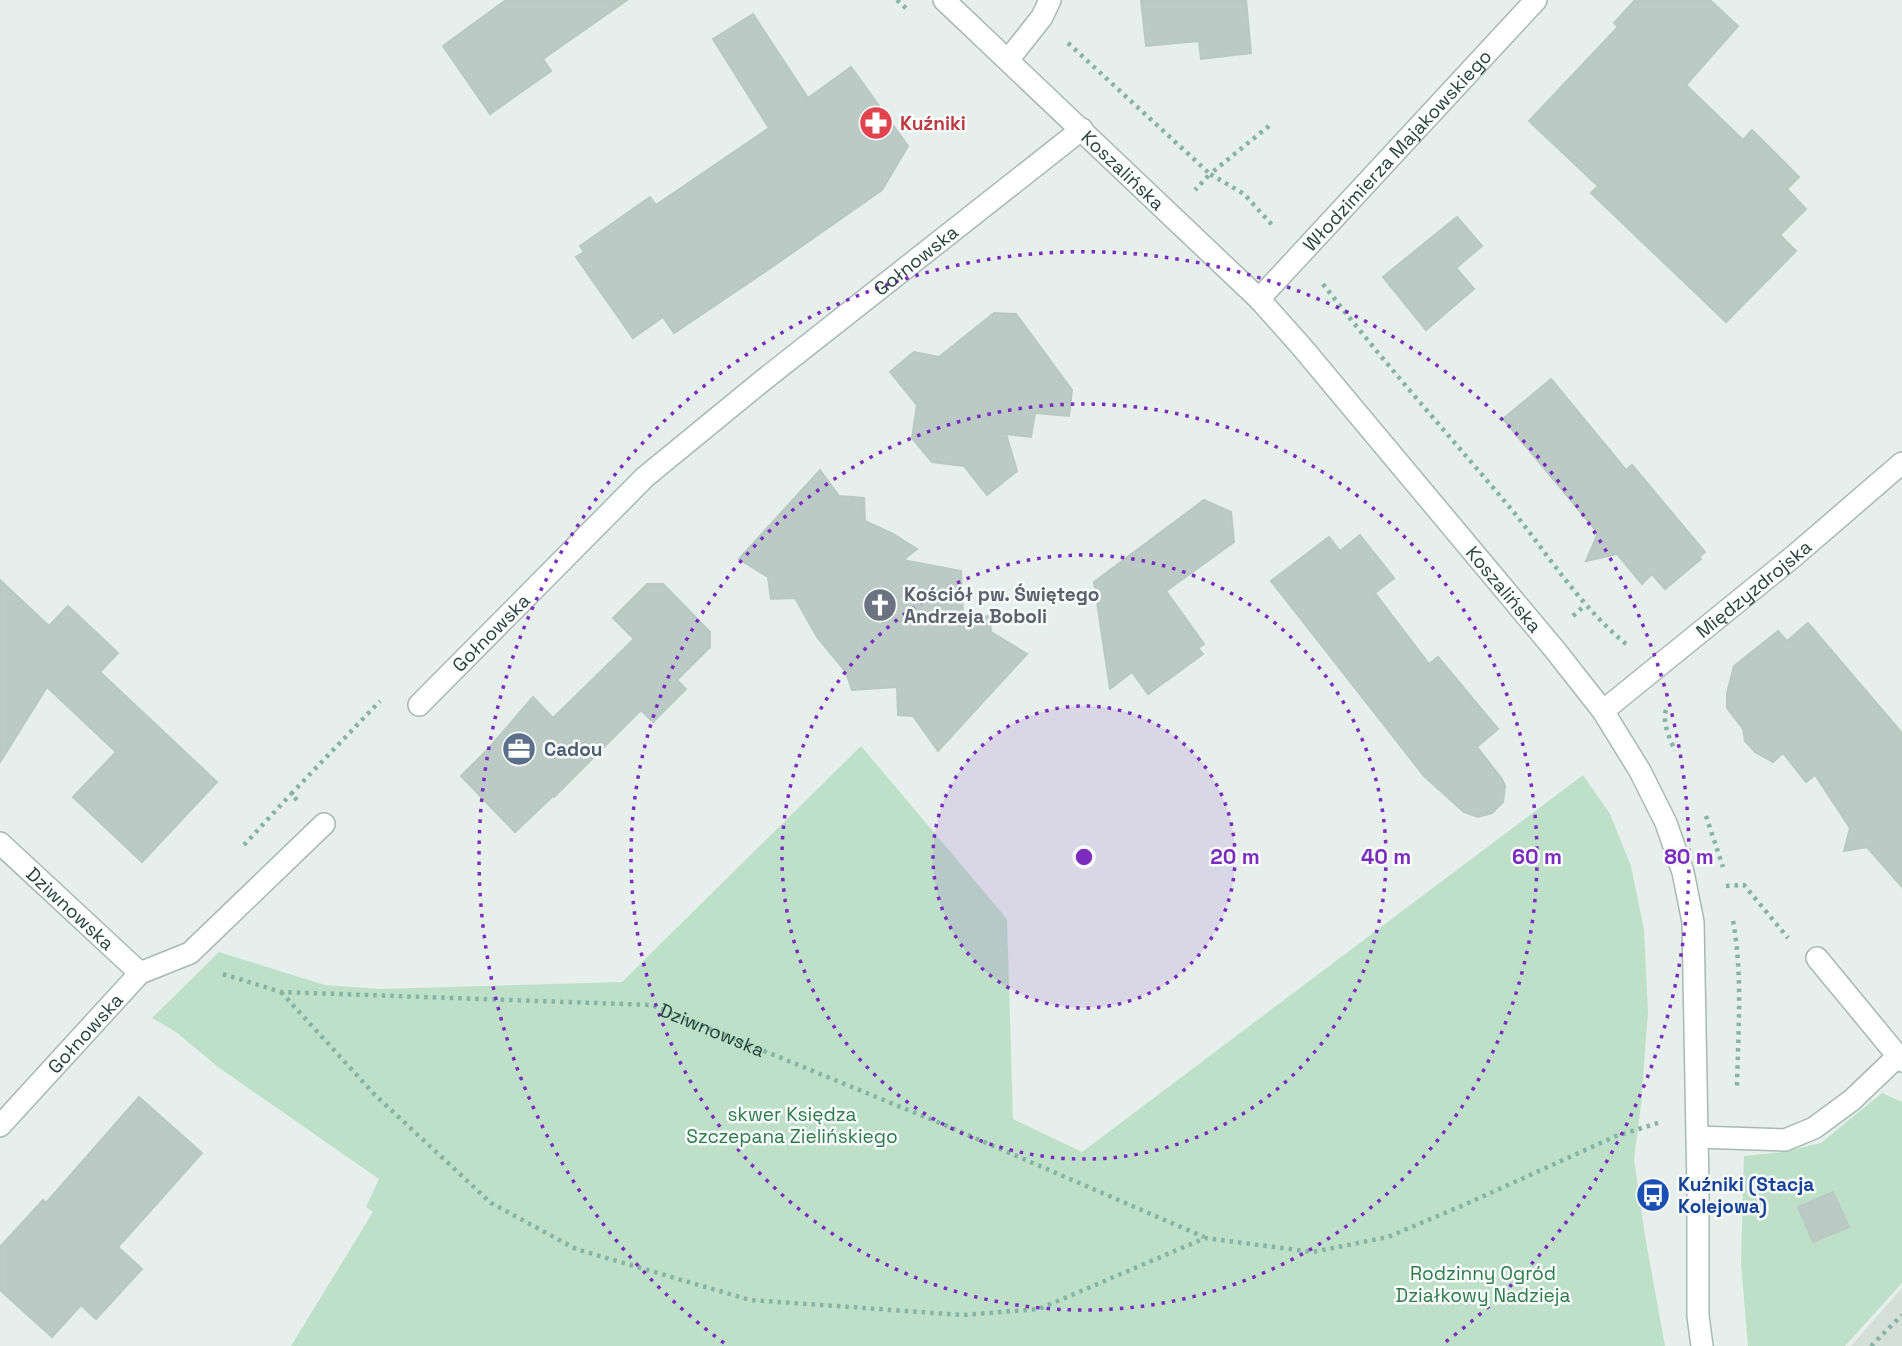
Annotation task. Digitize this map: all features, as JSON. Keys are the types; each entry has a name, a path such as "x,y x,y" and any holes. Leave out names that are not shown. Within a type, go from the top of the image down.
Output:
{"street":[{"name":"Koszalińska","path":"944,0 1259,299 1555,650 1603,711 1640,771 1666,823 1683,872 1693,922 1698,1138 1698,1316 1702,1346"},
{"path":"1008,60 1042,17 1050,0"},
{"name":"Włodzimierza Majakowskiego","path":"1259,299 1536,0"},
{"name":"Gołnowska","path":"419,705 645,477 1082,129"},
{"name":"Międzyzdrojska","path":"1603,711 1794,556 1902,463"},
{"name":"Gołnowska","path":"0,1126 140,973 190,953 324,824"},
{"name":"Dziwnowska","path":"0,843 140,973"},
{"path":"1698,1138 1785,1140 1814,1128 1900,1058 1817,958"}],"path":[{"path":"1065,40 1210,174 1244,194 1274,227"},
{"path":"1191,195 1210,174 1269,126"},
{"path":"1323,284 1390,368 1513,512 1586,606 1632,653"},
{"path":"324,824 291,794 396,684 419,705"},
{"path":"1726,886 1744,885 1803,956 1817,958"},
{"name":"Dziwnowska","path":"190,953 206,966 226,975 282,992 652,1005 952,1128 1205,1238"},
{"path":"282,992 375,1096 491,1203 576,1249 750,1300 963,1315 1039,1309 1205,1238 1313,1252 1388,1237 1616,1136 1663,1121 1664,1133"},
{"path":"1871,1346 1902,1315"}],"shaded area":[{"path":"1902,1288 1902,1346 1851,1346"}],"green space":[{"name":"skwer Księdza Szczepana Zielińskiego","path":"861,746 1007,919 1013,1119 1082,1152 1583,775 1610,814 1631,866 1644,930 1648,1012 1634,1159 1665,1346 291,1346 373,1212 366,1207 379,1179 218,1067 176,1032 152,1018 219,952 325,985 380,989 622,982"},
{"path":"1882,1093 1902,1102 1902,1283 1845,1346 1748,1346 1741,1264 1744,1156 1782,1152 1821,1143"}],"building":[{"path":"506,0 627,0 543,59 551,71 490,114 443,46"},
{"path":"1141,0 1246,0 1251,53 1201,59 1199,41 1146,46"},
{"path":"1635,0 1710,0 1738,26 1686,85 1743,140 1752,130 1799,177 1787,189 1806,209 1780,235 1796,251 1726,322 1591,193 1598,186 1529,121 1618,27 1614,23"},
{"path":"753,14 808,98 851,67 908,146 882,190 769,269 674,333 663,317 633,338 576,257 584,252 580,246 650,197 656,205 769,128 713,39"},
{"path":"1457,217 1482,246 1456,268 1474,289 1426,330 1383,277"},
{"path":"994,313 1016,314 1072,390 1069,416 1035,413 1031,437 1006,434 1017,471 987,495 964,466 932,462 912,438 917,405 890,372 914,352 939,357"},
{"path":"1551,379 1626,470 1632,465 1705,552 1699,557 1701,559 1665,589 1652,574 1642,584 1617,554 1586,561 1598,533 1503,419"},
{"name":"Kościół pw. Świętego Andrzeja Boboli","path":"820,470 839,496 864,498 865,521 917,549 903,560 961,571 963,618 990,616 991,632 1027,654 938,751 913,716 898,715 897,687 852,690 846,672 817,637 795,598 771,599 768,577 739,559"},
{"path":"1204,500 1231,512 1234,542 1166,591 1204,644 1198,648 1203,654 1148,694 1132,672 1110,689 1094,582"},
{"path":"1360,535 1394,578 1375,593 1429,664 1438,657 1498,729 1477,747 1505,786 1503,802 1492,813 1478,817 1464,812 1424,776 1271,581 1329,537 1340,551"},
{"path":"0,580 49,626 68,606 118,653 100,672 217,782 142,862 73,797 116,752 47,687 0,762"},
{"path":"647,584 663,584 710,632 710,647 677,680 686,689 653,722 641,710 515,832 461,776 533,697 553,718 634,639 613,618"},
{"path":"1808,623 1902,733 1902,887 1867,847 1844,851 1850,828 1815,775 1806,782 1783,753 1773,762 1755,752 1745,741 1743,729 1727,708 1727,693 1734,666 1778,631 1787,641"},
{"path":"139,1097 202,1153 118,1247 142,1269 96,1319 81,1305 52,1337 0,1290 0,1247 43,1200 46,1203"},
{"path":"1833,1192 1849,1227 1813,1242 1798,1207"}],"place":[{"name":"Kuźniki","path":"876,123"},
{"name":"Kościół pw. Świętego Andrzeja Boboli","path":"880,605"},
{"name":"Cadou","path":"519,749"},
{"name":"Kuźniki (Stacja Kolejowa)","path":"1653,1195"}],"park label":[{"name":"Rodzinny Ogród Działkowy Nadzieja","path":"1483,1284"}]}
